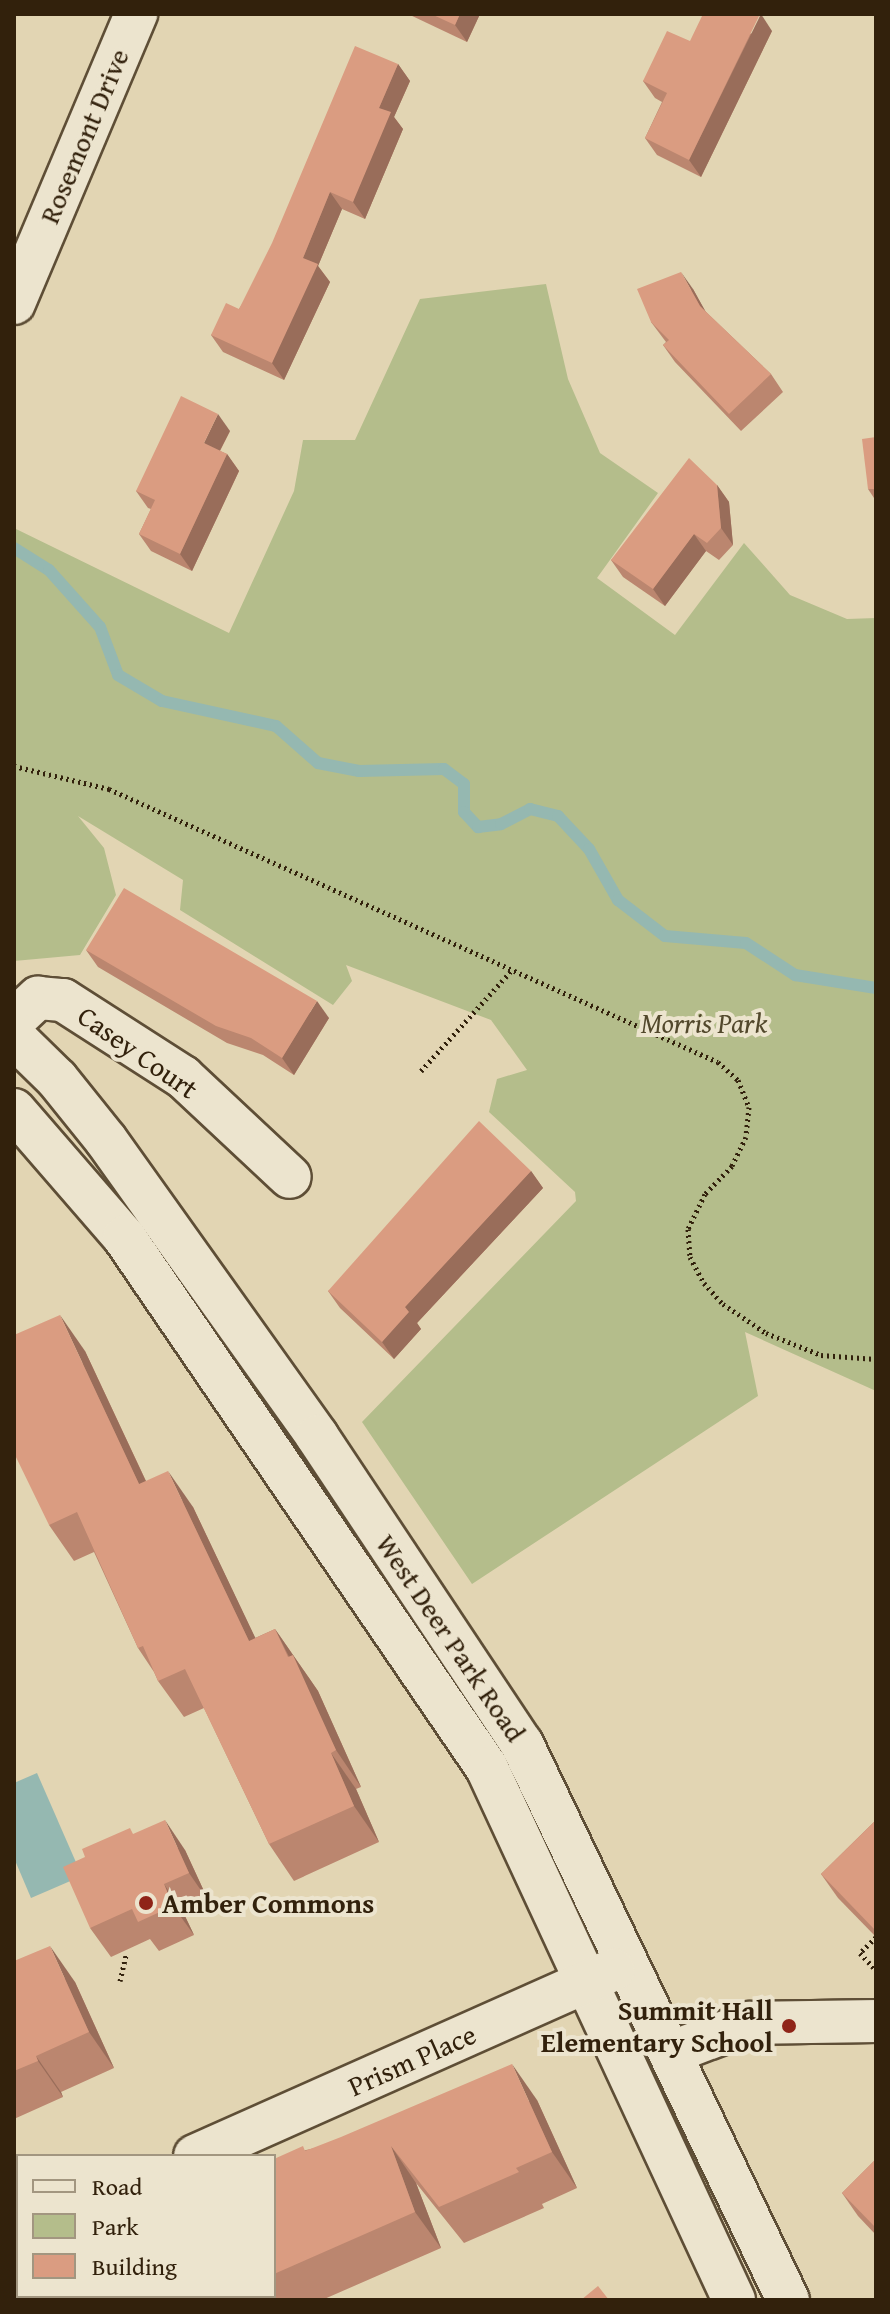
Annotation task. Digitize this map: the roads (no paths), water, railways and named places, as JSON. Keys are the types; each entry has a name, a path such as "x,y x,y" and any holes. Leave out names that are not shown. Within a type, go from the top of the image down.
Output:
{"street":[{"name":"Rosemont Drive","path":"14,303 136,14"},
{"name":"Casey Court","path":"14,1020 38,998 63,1000 183,1077 290,1177"},
{"name":"West Deer Park Road","path":"14,1037 57,1079 106,1140 317,1436 513,1731 629,1963 788,2300"},
{"name":"West Deer Park Road","path":"14,1110 124,1237 487,1768 589,1980 734,2300"},
{"name":"Prism Place","path":"199,2154 629,1963"},
{"path":"670,2053 737,2025 876,2021"}],"water":[{"path":"37,1773 82,1876 31,1898 14,1858 14,1783"}],"waterway":[{"path":"14,548 49,570 100,627 118,675 162,701 276,726 318,763 359,771 444,769 464,784 464,812 478,827 501,824 530,809 558,816 589,849 618,900 665,936 746,943 795,975 876,988"}],"place":[{"name":"Amber Commons","path":"146,1903"},
{"name":"Summit Hall Elementary School","path":"789,2026"}],"park label":[{"name":"Morris Park","path":"704,1023"}]}
